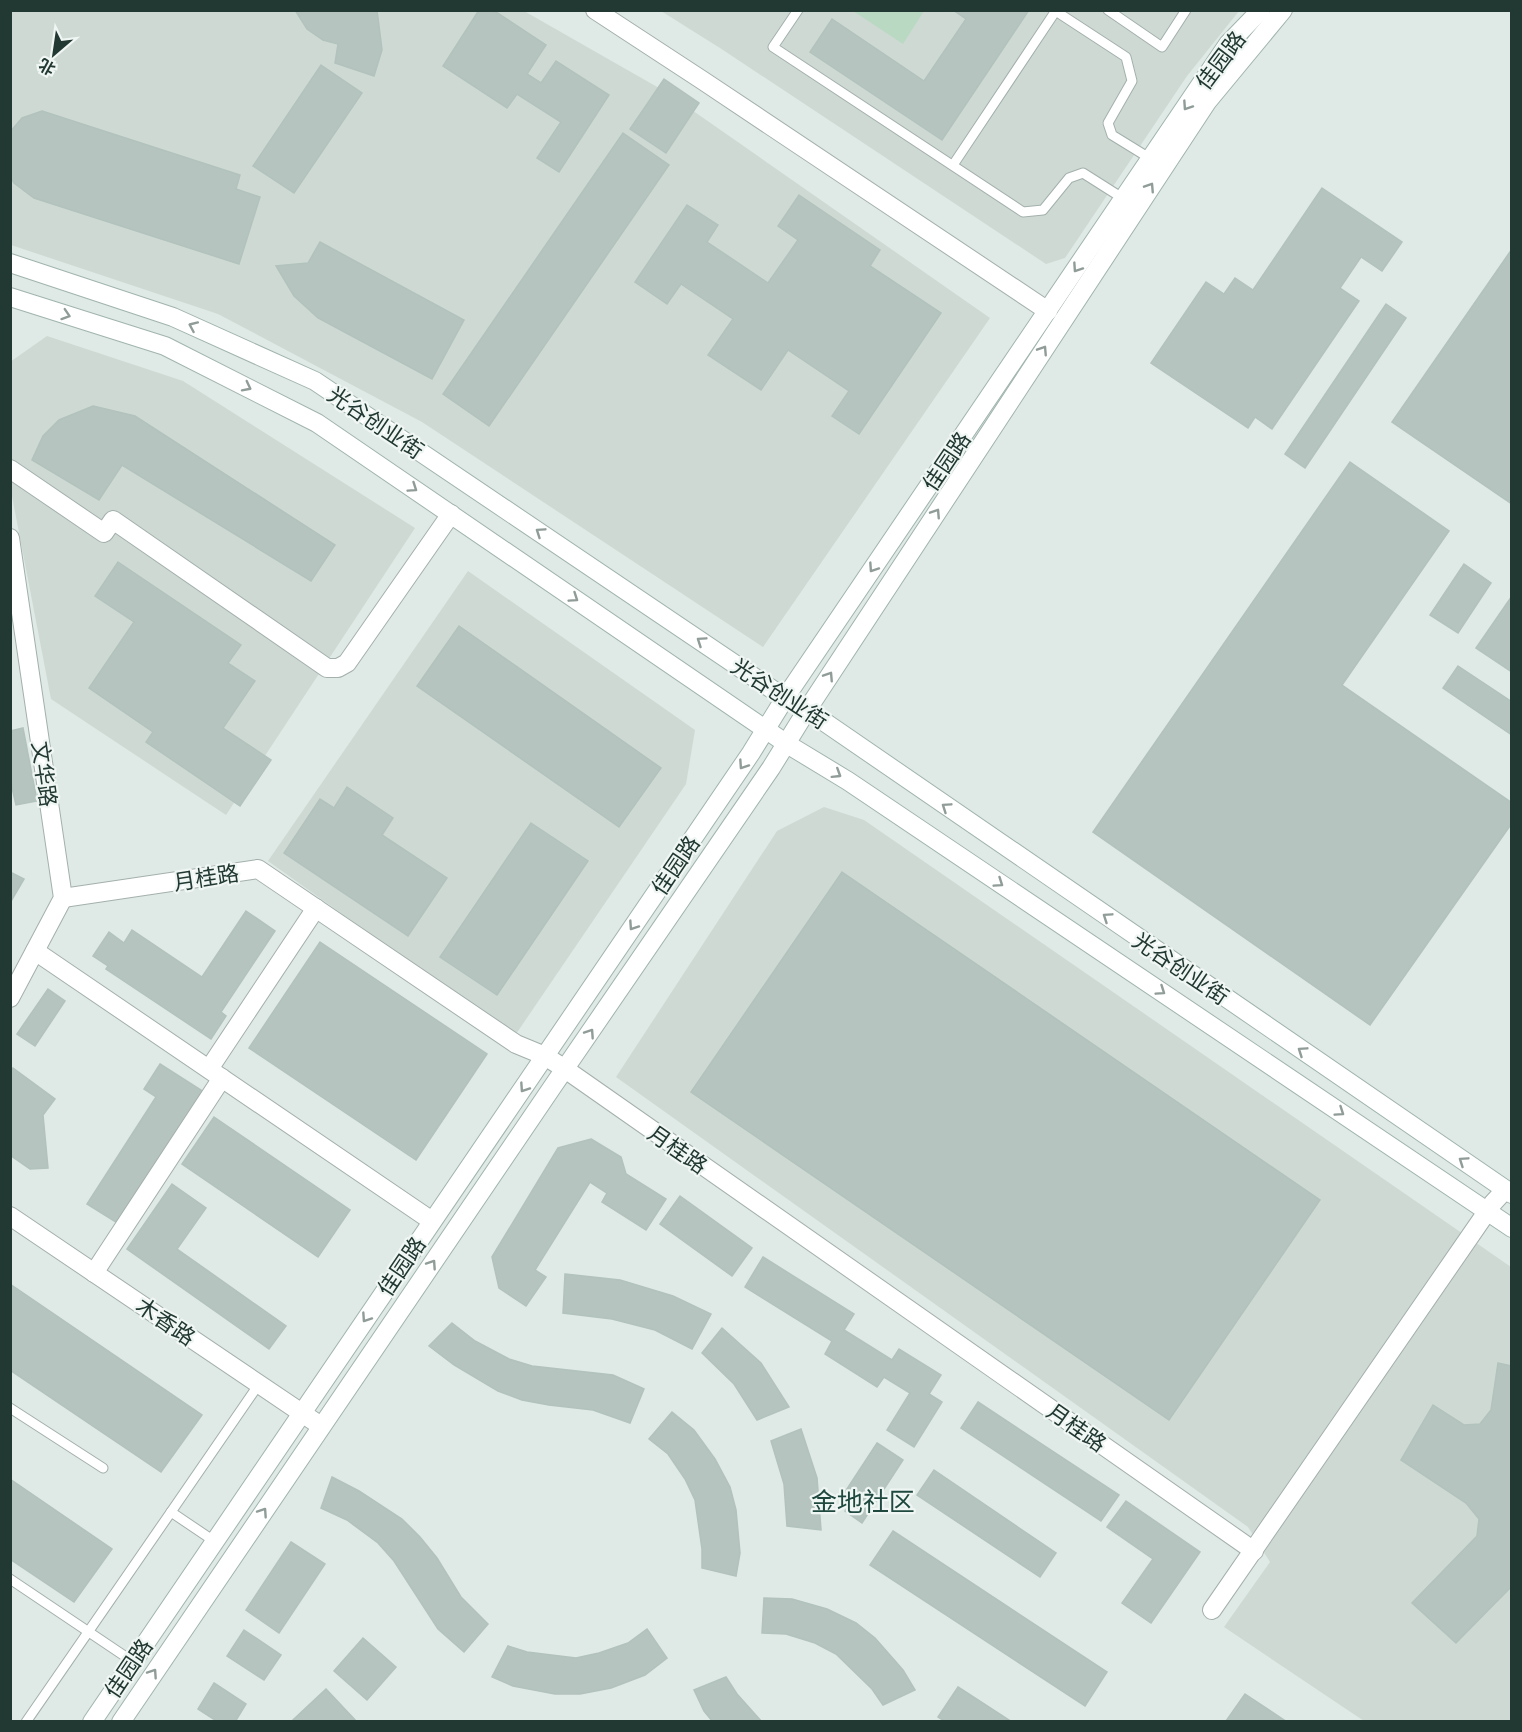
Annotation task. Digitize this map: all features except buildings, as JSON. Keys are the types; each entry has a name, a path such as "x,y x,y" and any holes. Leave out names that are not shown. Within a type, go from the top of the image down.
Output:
{"street":[{"path":"595,10 1048,311"},
{"name":"佳园路","path":"121,1722 787,744 807,710 1207,102 1283,10"},
{"name":"佳园路","path":"92,1722 751,753 764,728 1228,44 1260,11"},
{"name":"光谷创业街","path":"10,263 172,317 315,381 785,698 807,710 1508,1192"},
{"name":"光谷创业街","path":"10,297 165,346 317,423 787,744 858,788 1512,1228"},
{"path":"10,469 104,533 113,520 327,668 338,668 347,663 451,514"},
{"name":"文华路","path":"10,538 63,898"},
{"name":"月桂路","path":"63,898 258,869 516,1044 545,1056 1254,1551"},
{"path":"10,998 63,898"},
{"path":"94,1273 316,908"},
{"path":"35,951 432,1221"},
{"path":"1212,1610 1487,1212 1508,1192"},
{"name":"木香路","path":"10,1216 321,1426"}],"lane":[{"path":"798,10 773,47 1023,212 1043,210 1069,178 1083,173 1124,199"},
{"path":"1108,10 1162,47 1186,10"},
{"path":"953,165 1054,11 1126,57 1132,81 1108,123 1112,135 1151,159"},
{"path":"26,1722 259,1384"},
{"path":"10,1408 103,1468"},
{"path":"171,1512 214,1541"},
{"path":"12,1583 132,1661"}],"shaded area":[{"path":"11,11 524,11 666,92 990,318 763,647 422,422 218,314 11,245"},
{"path":"661,11 1239,11 1187,76 1065,258 1046,264"},
{"path":"47,336 183,381 415,528 226,815 51,699 11,491 10,362"},
{"path":"468,571 695,730 686,784 514,1037 268,861"},
{"path":"824,807 864,820 1511,1267 1511,1721 1364,1721 1224,1627 1270,1562 1248,1527 616,1077 777,831"}],"green space":[{"path":"853,11 924,11 903,44"}],"district":[{"name":"金地社区","path":"863,1500"}]}
